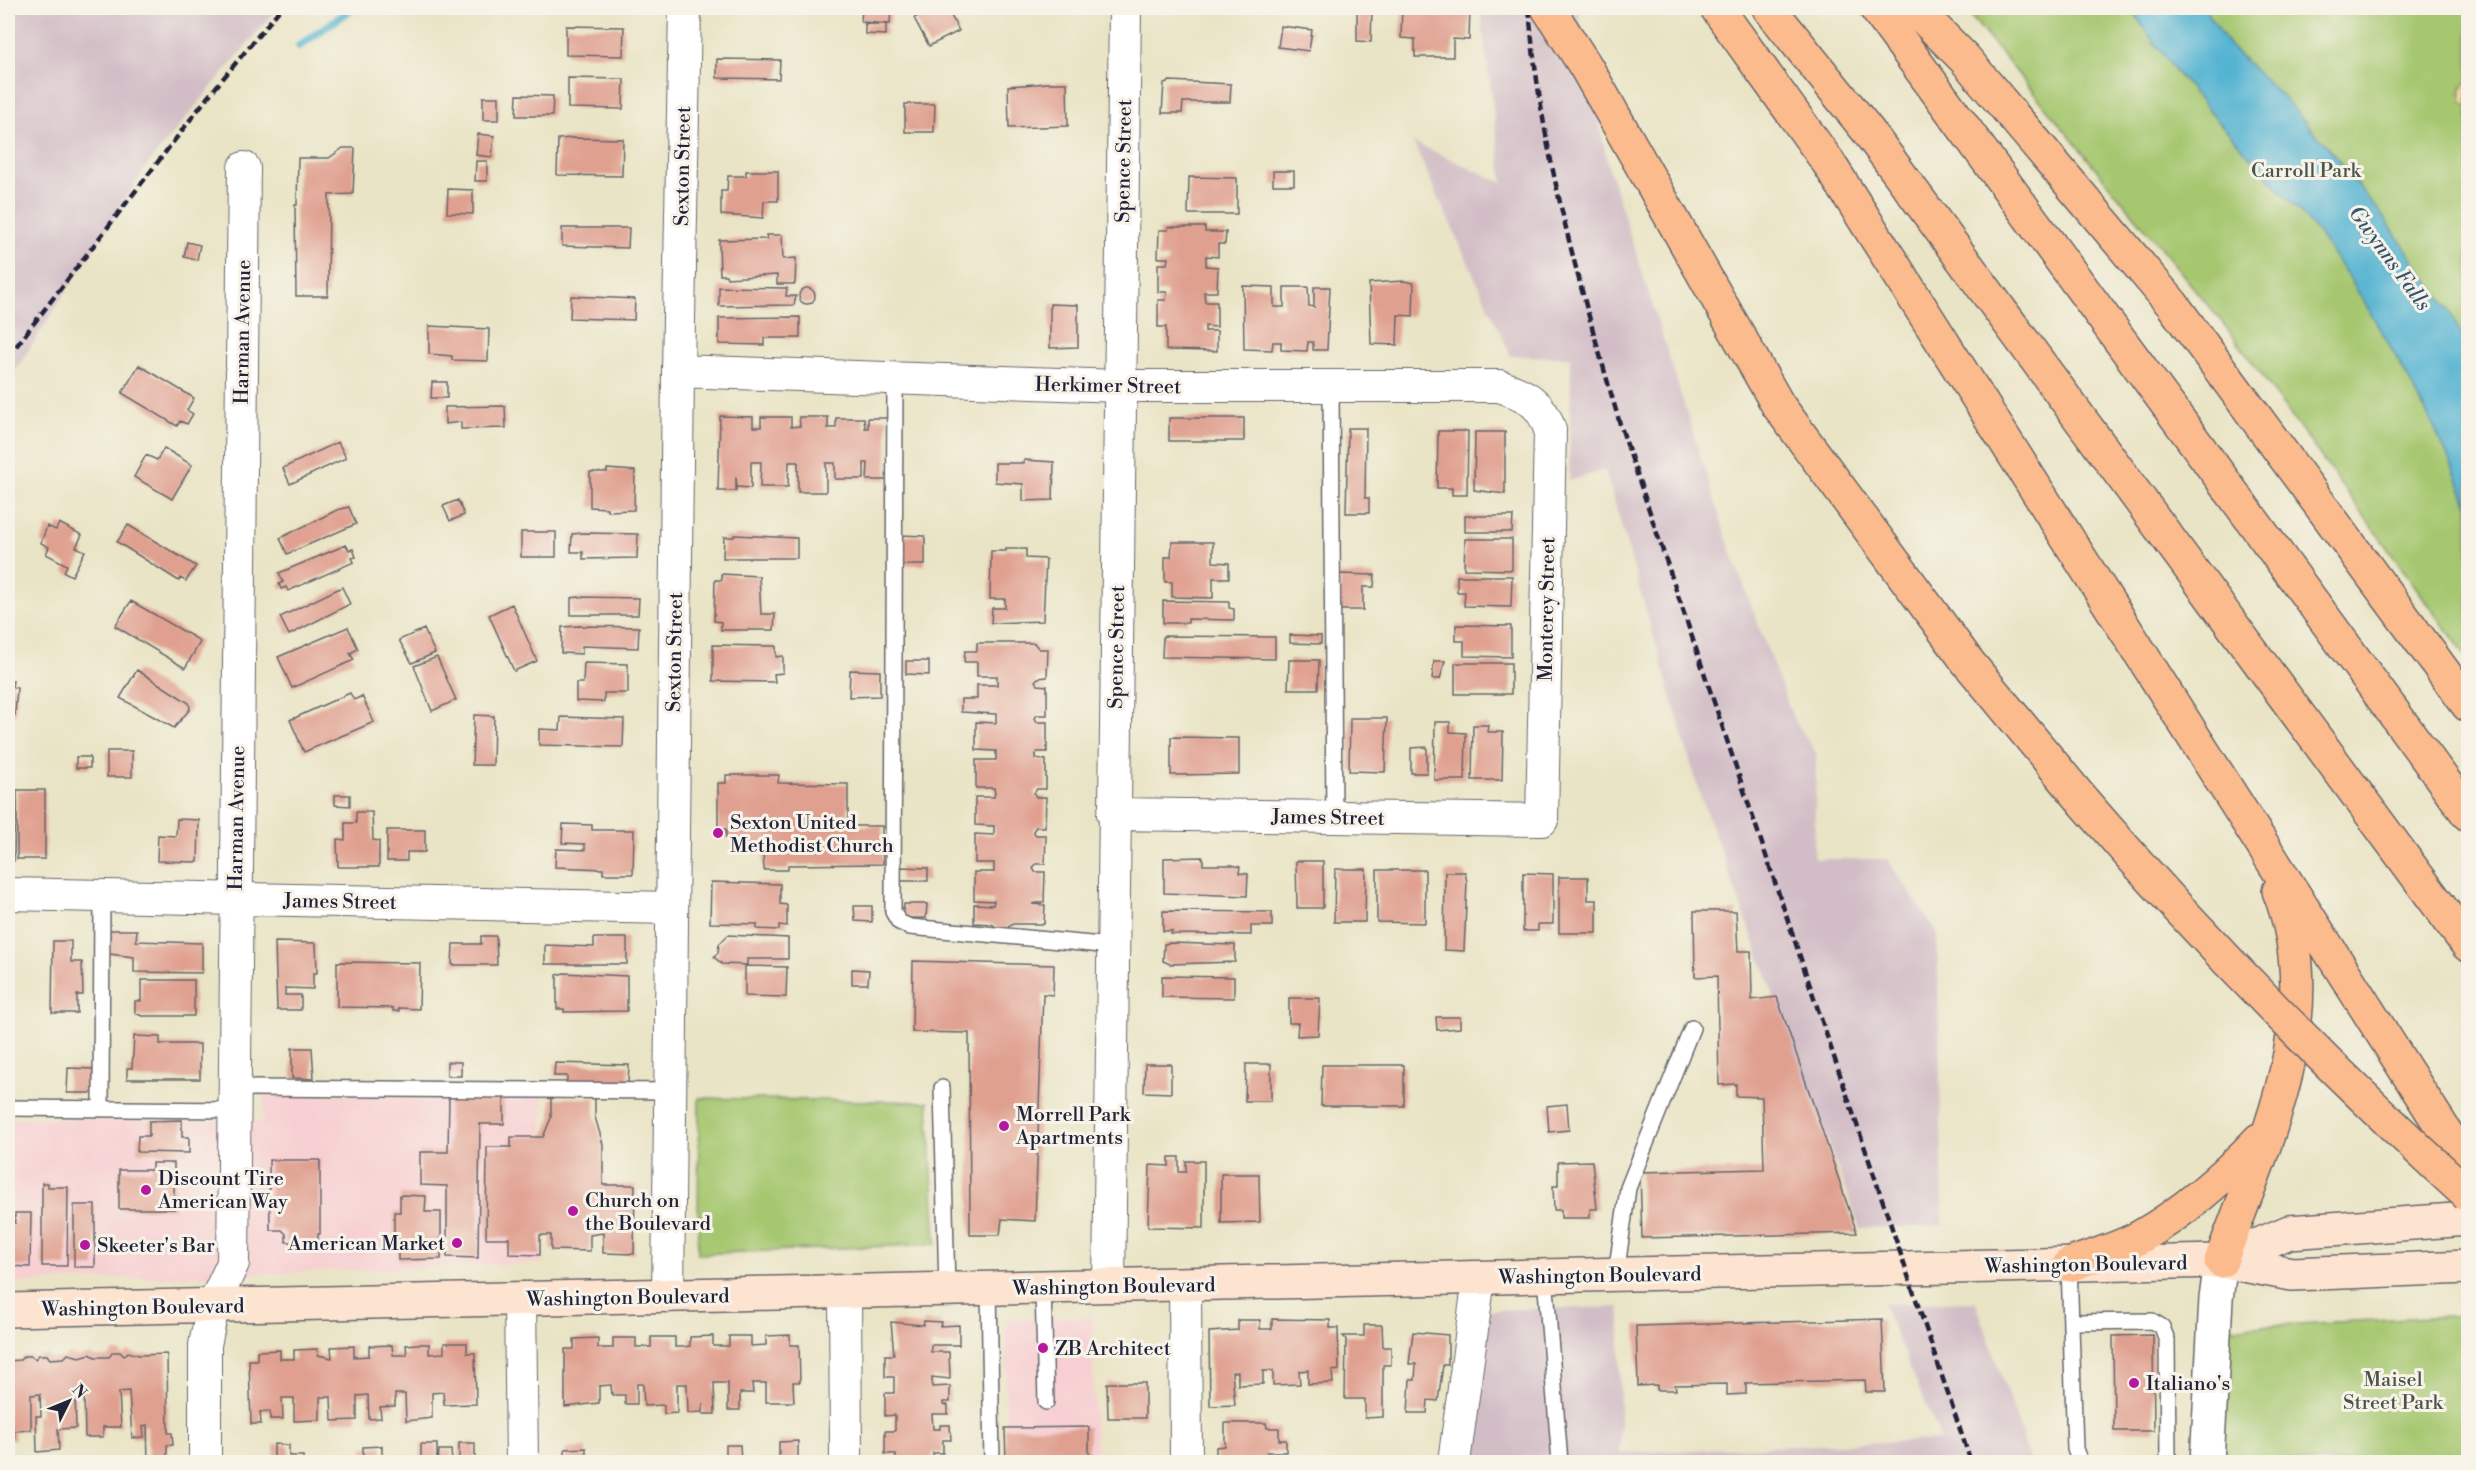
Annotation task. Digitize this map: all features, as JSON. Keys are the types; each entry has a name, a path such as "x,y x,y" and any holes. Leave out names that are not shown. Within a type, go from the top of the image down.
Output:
{"highway":[{"path":"1548,8 1586,67 1778,405 1967,661 2166,898 2337,1074 2469,1196"},
{"path":"1717,8 1828,162 2469,1168"},
{"path":"1769,8 1868,130 2469,945"},
{"path":"1876,8 2469,814"},
{"path":"1914,8 1965,59 2172,304 2469,705"},
{"path":"2221,1262 2280,1098 2295,1038 2297,972 2289,917 2258,839"},
{"path":"2069,1265 2140,1238 2187,1207 2223,1178 2268,1130"}],"main road":[{"name":"Washington Boulevard","path":"2221,1262 2289,1232 2469,1219"},
{"name":"Washington Boulevard","path":"8,1310 2221,1262 2292,1274 2469,1267"}],"street":[{"name":"Sexton Street","path":"668,1296 678,371 685,8"},
{"name":"Spence Street","path":"1109,1286 1113,814 1125,8"},
{"name":"Harman Avenue","path":"205,1462 205,1345 213,1306 233,1263 244,168"},
{"name":"Herkimer Street","path":"678,371 1120,386 1499,386 1520,392 1535,402"},
{"name":"Monterey Street","path":"1535,402 1545,415 1550,430 1542,820"},
{"name":"James Street","path":"1113,814 1542,820"},
{"name":"James Street","path":"8,894 672,908"},
{"path":"2207,1462 2216,1299 2221,1262"},
{"path":"1454,1462 1479,1278"},
{"path":"1185,1284 1186,1462"},
{"path":"844,1292 846,1462"},
{"path":"520,1299 522,1462"}],"lane":[{"path":"895,379 893,912 899,922 909,927 1112,946"},
{"path":"1331,386 1334,818"},
{"path":"101,1109 102,896"},
{"path":"1616,1275 1628,1188 1692,1028"},
{"path":"942,1088 947,1290"},
{"path":"8,1108 101,1109 234,1099 670,1091"},
{"path":"2069,1265 2075,1449 2080,1462"},
{"path":"1545,1276 1560,1462"},
{"path":"1043,1287 1046,1402"},
{"path":"989,1289 992,1462"},
{"path":"2071,1322 2152,1321 2162,1328 2167,1340 2168,1462"}],"shaded area":[{"path":"8,8 277,8 148,164 8,382"},
{"path":"1480,8 1578,8 1607,162 1730,549 1793,718 1816,753 1814,859 1887,859 1937,933 1943,1226 1860,1228 1700,795 1605,470 1569,481 1571,357 1511,356 1413,142 1503,183"},
{"path":"543,1094 542,1263 8,1283 8,1118 263,1122 264,1095"},
{"path":"1976,1302 2031,1462 1461,1462 1482,1310 1620,1307 1620,1453 1941,1440 1883,1304"},
{"path":"1092,1316 1096,1462 1006,1462 1006,1321"}],"green space":[{"name":"Carroll Park","path":"1964,8 2468,8 2468,659 2234,337"},
{"path":"699,1098 928,1102 936,1244 698,1254"},
{"name":"Maisel Street Park","path":"2468,1315 2468,1462 2222,1462 2222,1328"}],"sand":[{"path":"2468,80 2468,106 2462,103 2461,93"}],"water":[{"name":"Gwynns Falls","path":"2131,8 2205,8 2229,45 2281,95 2326,145 2384,218 2449,310 2468,348 2468,505 2441,440 2420,399 2337,260 2304,217 2191,90"}],"building":[{"path":"862,8 891,8 890,24 861,22"},
{"path":"933,8 947,8 959,31 929,46 914,18"},
{"path":"1357,8 1372,8 1371,42 1357,41"},
{"path":"1402,8 1470,8 1469,40 1453,39 1453,57 1415,57 1415,39 1401,38"},
{"path":"865,24 886,24 886,35 865,34"},
{"path":"566,26 624,27 623,56 566,55"},
{"path":"1281,26 1312,30 1309,51 1278,47"},
{"path":"717,59 780,60 779,79 717,78"},
{"path":"568,78 624,79 623,109 568,108"},
{"path":"1170,81 1231,84 1230,102 1183,102 1182,113 1162,113 1164,83"},
{"path":"1067,83 1068,126 1009,128 1008,86"},
{"path":"517,95 553,96 552,116 516,116"},
{"path":"483,97 499,97 499,120 483,120"},
{"path":"905,104 935,104 934,132 905,132"},
{"path":"478,134 494,136 492,157 476,155"},
{"path":"558,139 623,139 622,176 557,175"},
{"path":"343,148 355,148 353,194 329,195 328,296 296,296 295,205 297,205 298,158 329,158"},
{"path":"476,161 487,161 487,181 475,181"},
{"path":"746,171 778,171 778,201 764,201 763,218 721,215 721,191 727,191 728,176 746,176"},
{"path":"1273,171 1294,171 1294,185 1273,185"},
{"path":"1189,177 1237,178 1237,214 1188,214"},
{"path":"448,189 473,190 473,214 447,213"},
{"path":"1168,227 1205,227 1205,232 1226,232 1225,244 1218,244 1218,257 1206,256 1206,266 1218,267 1217,292 1204,292 1205,302 1217,302 1217,327 1205,326 1205,331 1217,331 1217,351 1166,350 1166,327 1158,327 1158,300 1166,300 1167,292 1158,292 1158,264 1167,264 1168,258 1158,258 1159,230 1168,230"},
{"path":"562,228 629,228 628,248 562,246"},
{"path":"766,235 782,235 783,259 796,258 795,284 777,284 777,275 727,278 726,275 720,275 719,240 767,239"},
{"path":"187,242 200,245 197,260 184,257"},
{"path":"1404,281 1414,283 1413,316 1398,315 1397,345 1371,344 1369,283"},
{"path":"1243,286 1274,287 1274,307 1284,307 1284,287 1308,287 1309,306 1314,307 1314,287 1330,287 1327,350 1313,350 1313,342 1308,342 1307,351 1281,350 1281,342 1273,342 1272,350 1244,349"},
{"path":"719,287 787,288 786,296 796,296 794,305 719,306"},
{"path":"804,288 810,288 815,296 813,302 804,304 799,299 799,293"},
{"path":"571,296 635,299 634,320 570,318"},
{"path":"1050,304 1078,305 1078,347 1050,348"},
{"path":"800,317 800,338 764,338 764,345 719,344 719,318"},
{"path":"429,326 489,329 488,361 452,360 452,356 429,354"},
{"path":"139,365 194,398 187,410 193,414 187,424 180,421 177,426 122,393"},
{"path":"432,382 447,382 447,398 431,398"},
{"path":"505,406 506,428 461,429 461,422 445,424 445,407"},
{"path":"720,416 753,417 753,427 761,427 761,417 791,417 791,427 800,426 799,417 828,417 828,428 836,428 836,418 864,418 865,428 868,428 868,418 887,418 887,480 867,480 868,463 864,463 864,479 835,479 835,463 826,463 826,492 798,492 798,462 789,462 788,487 760,487 761,462 751,462 751,488 737,487 736,477 736,491 718,491"},
{"path":"1169,418 1244,418 1244,441 1169,441"},
{"path":"1348,428 1366,428 1365,498 1369,498 1369,513 1346,513"},
{"path":"1438,431 1468,431 1467,495 1452,495 1452,488 1437,488"},
{"path":"1475,432 1505,432 1505,494 1474,490"},
{"path":"338,442 346,458 290,484 283,468"},
{"path":"164,448 192,465 172,499 134,477 146,455 157,460"},
{"path":"1024,460 1054,462 1053,500 1023,501 1023,484 995,482 995,463 1024,463"},
{"path":"607,469 635,471 634,510 607,511 607,508 590,507 590,472 607,472"},
{"path":"458,500 464,515 450,521 443,506"},
{"path":"349,507 356,524 287,554 280,538 337,510"},
{"path":"1465,516 1513,516 1512,532 1465,532"},
{"path":"59,523 82,535 76,547 85,551 72,576 64,572 67,565 46,554 49,547 41,543 47,526 56,530"},
{"path":"128,525 196,566 186,581 180,578 179,581 117,542"},
{"path":"521,532 556,532 556,557 521,557"},
{"path":"572,534 638,534 637,558 583,559 583,552 571,552"},
{"path":"734,535 797,538 797,558 723,558 724,537 734,537"},
{"path":"900,535 925,536 925,565 900,565"},
{"path":"1465,539 1512,539 1512,570 1464,569"},
{"path":"1172,542 1213,542 1213,562 1229,563 1229,578 1213,578 1213,598 1172,597 1172,582 1165,582 1165,557 1171,557"},
{"path":"346,545 349,550 353,549 356,557 352,558 354,562 288,591 286,587 281,589 279,584 283,582 279,573"},
{"path":"1006,549 1026,549 1026,558 1046,559 1043,621 991,623 992,608 1005,608 1005,599 990,599 991,551 1006,551"},
{"path":"721,574 759,576 761,614 775,614 774,630 721,630 721,622 714,621 715,580 722,580"},
{"path":"1340,574 1375,575 1374,587 1363,587 1363,610 1340,610"},
{"path":"1457,576 1512,576 1511,607 1464,606 1465,592 1457,592"},
{"path":"342,587 350,604 289,635 280,617"},
{"path":"571,598 639,598 638,615 571,615"},
{"path":"131,601 200,642 185,668 115,626"},
{"path":"1163,601 1229,602 1229,608 1234,609 1234,620 1188,619 1188,623 1163,623"},
{"path":"512,604 537,661 514,671 489,615"},
{"path":"1456,625 1511,626 1511,657 1464,656 1464,641 1456,641"},
{"path":"348,627 358,649 350,653 354,660 292,688 278,657"},
{"path":"562,627 639,627 638,648 582,646 582,654 561,653"},
{"path":"424,629 435,653 412,663 399,640"},
{"path":"1290,635 1321,636 1321,644 1290,643"},
{"path":"1163,636 1275,637 1275,659 1162,657"},
{"path":"977,643 1034,643 1039,649 1048,649 1047,677 1038,678 1035,681 1038,685 1047,686 1047,715 1037,715 1035,718 1037,722 1047,722 1047,752 1037,752 1035,756 1036,759 1046,760 1046,789 1037,789 1034,793 1036,797 1046,797 1045,827 1036,827 1033,831 1036,835 1046,835 1045,864 1036,864 1033,868 1035,872 1045,872 1044,902 1032,904 1045,905 1044,924 1013,924 1004,930 999,930 992,924 974,923 974,904 993,905 994,901 974,900 974,872 994,872 994,863 975,863 975,834 994,835 994,826 975,825 975,797 994,797 995,793 994,788 976,788 976,760 996,760 996,751 976,750 976,722 996,723 996,714 961,712 961,699 977,699 977,685 997,685 997,676 977,676 977,662 964,662 965,651 977,651"},
{"path":"713,645 776,646 776,657 783,656 783,673 774,674 775,682 713,681"},
{"path":"437,657 456,700 432,711 414,666"},
{"path":"1289,660 1319,660 1318,689 1288,689"},
{"path":"906,661 929,661 929,675 906,674"},
{"path":"1434,661 1445,661 1440,679 1432,679"},
{"path":"584,663 628,664 628,693 604,693 604,702 576,701 576,683 583,683"},
{"path":"1455,663 1511,663 1511,694 1455,694"},
{"path":"137,670 189,703 190,709 174,728 120,698"},
{"path":"850,670 880,671 880,696 849,697"},
{"path":"8,681 13,681 12,687 17,688 15,715 8,714"},
{"path":"350,693 354,700 362,696 374,722 304,752 290,720"},
{"path":"474,715 494,716 493,765 472,765"},
{"path":"561,717 624,719 623,747 539,745 539,729 560,730"},
{"path":"1350,718 1387,718 1385,772 1349,771"},
{"path":"1435,722 1450,722 1450,732 1466,733 1465,780 1434,780"},
{"path":"1473,725 1488,725 1487,732 1503,732 1502,780 1472,780"},
{"path":"1171,737 1239,738 1239,774 1171,775"},
{"path":"1427,747 1427,773 1411,773 1411,748"},
{"path":"107,751 132,751 132,777 107,777"},
{"path":"76,757 90,757 90,768 76,768"},
{"path":"726,775 779,775 778,783 848,784 848,826 882,826 883,864 788,865 788,870 764,870 763,853 735,853 735,838 726,838 726,829 718,829 718,783 726,783"},
{"path":"17,790 45,790 45,859 17,859"},
{"path":"335,795 350,795 350,806 335,805"},
{"path":"8,797 15,797 14,861 8,861"},
{"path":"356,812 372,812 373,840 379,841 379,867 338,867 337,839 345,840 345,823 356,823"},
{"path":"177,819 199,820 198,862 157,861 158,835 176,836"},
{"path":"563,824 592,825 592,830 634,830 633,874 603,874 603,869 555,867 556,849 585,850 585,844 562,843"},
{"path":"387,830 425,830 425,852 407,852 407,861 387,861"},
{"path":"1203,857 1203,865 1232,865 1240,867 1239,873 1248,874 1247,896 1164,893 1164,858"},
{"path":"1296,861 1323,861 1323,908 1297,908"},
{"path":"900,867 928,868 928,881 900,881"},
{"path":"1335,869 1366,869 1365,922 1334,922"},
{"path":"1377,870 1425,870 1425,923 1377,922"},
{"path":"1445,872 1465,872 1467,882 1464,951 1444,950"},
{"path":"1523,873 1553,874 1553,924 1538,924 1538,931 1523,931"},
{"path":"1559,877 1588,877 1588,900 1597,900 1597,933 1559,933"},
{"path":"711,882 780,884 780,904 787,905 787,926 779,925 779,930 757,929 757,924 710,923"},
{"path":"904,904 927,904 926,918 903,918"},
{"path":"854,906 872,906 872,922 855,921"},
{"path":"1163,911 1272,912 1272,926 1251,926 1251,935 1171,934 1172,931 1163,931"},
{"path":"1694,911 1736,911 1738,951 1751,951 1752,1000 1777,997 1857,1233 1642,1238 1640,1172 1764,1169 1762,1097 1736,1096 1736,1084 1719,1085 1717,976 1695,977"},
{"path":"110,930 137,930 136,941 202,943 202,973 134,972 134,957 109,954"},
{"path":"728,935 788,938 788,959 747,959 747,965 722,964 714,957 718,953 719,944"},
{"path":"481,936 496,936 497,965 452,965 453,944 481,944"},
{"path":"594,938 627,938 627,964 545,964 545,945 594,947"},
{"path":"53,941 71,941 71,962 82,962 83,995 77,995 77,1013 52,1013"},
{"path":"275,942 316,943 317,973 313,973 313,989 285,988 285,995 301,995 301,1010 277,1010"},
{"path":"1164,944 1235,945 1235,962 1170,964 1163,961"},
{"name":"Morrell Park Apartments","path":"913,961 1054,965 1053,995 1043,994 1035,1221 1002,1219 1000,1235 970,1235 969,1033 912,1032"},
{"path":"337,962 420,963 419,1009 399,1008 399,1011 393,1011 393,1008 337,1007"},
{"path":"745,966 787,967 786,997 745,996"},
{"path":"852,969 869,970 868,984 852,984"},
{"path":"564,973 627,976 627,1011 564,1012 564,1009 557,1009 557,975"},
{"path":"1162,976 1234,977 1234,998 1162,997"},
{"path":"141,980 194,980 194,1016 142,1016 135,1013 135,1001 141,1001"},
{"path":"1289,998 1320,998 1318,1035 1297,1036 1298,1023 1289,1023"},
{"path":"1436,1017 1460,1017 1460,1028 1437,1030"},
{"path":"134,1036 160,1037 160,1044 200,1044 200,1079 127,1079 127,1068 132,1068"},
{"path":"292,1048 312,1048 314,1079 292,1078"},
{"path":"447,1062 461,1062 461,1076 447,1076"},
{"path":"555,1063 629,1065 628,1083 567,1083 567,1076 554,1076"},
{"path":"1145,1064 1171,1064 1171,1093 1144,1092"},
{"path":"1246,1064 1271,1064 1271,1101 1245,1101"},
{"path":"1322,1065 1404,1065 1404,1106 1321,1106"},
{"path":"68,1068 93,1069 93,1093 67,1093"},
{"path":"449,1096 504,1097 504,1124 480,1124 478,1258 447,1257 447,1186 420,1185 420,1152 448,1152"},
{"path":"551,1098 595,1098 595,1117 603,1144 603,1185 635,1185 634,1254 603,1253 603,1233 590,1235 590,1251 551,1250 551,1235 540,1235 540,1255 509,1254 509,1238 486,1238 487,1147 511,1147 511,1137 543,1137 551,1118"},
{"path":"1567,1104 1569,1130 1549,1132 1547,1106"},
{"path":"182,1120 182,1137 189,1137 189,1153 137,1152 138,1136 149,1136 149,1121"},
{"path":"1169,1157 1179,1157 1179,1172 1186,1172 1186,1161 1204,1161 1204,1228 1148,1227 1150,1165 1169,1166"},
{"path":"269,1160 320,1160 320,1234 318,1234 318,1242 286,1242 286,1234 282,1230 270,1230"},
{"path":"1592,1161 1597,1209 1590,1209 1590,1218 1561,1218 1561,1210 1554,1210 1553,1186 1558,1186 1558,1162"},
{"path":"152,1163 174,1163 174,1209 119,1209 119,1170 152,1170"},
{"path":"1221,1174 1259,1174 1260,1222 1221,1223"},
{"path":"42,1183 48,1183 48,1187 68,1187 67,1266 42,1266"},
{"path":"400,1195 426,1196 425,1212 441,1212 441,1259 398,1260 398,1237 394,1238 394,1212 400,1212"},
{"path":"74,1205 95,1205 95,1267 74,1267"},
{"path":"15,1213 31,1213 30,1267 8,1266 8,1223 15,1223"},
{"path":"1272,1319 1330,1320 1330,1328 1338,1328 1339,1370 1332,1371 1333,1383 1308,1384 1308,1370 1299,1371 1300,1384 1273,1385 1273,1371 1263,1371 1263,1384 1238,1385 1238,1372 1232,1372 1235,1405 1210,1406 1209,1332 1238,1330 1238,1320 1260,1320 1260,1329 1272,1329"},
{"path":"1882,1319 1885,1392 1866,1392 1865,1380 1746,1383 1746,1394 1727,1395 1727,1384 1675,1385 1676,1390 1657,1390 1657,1385 1638,1386 1636,1326"},
{"path":"924,1321 941,1322 940,1326 959,1325 959,1345 931,1345 931,1352 949,1352 950,1379 932,1377 932,1387 950,1386 950,1402 943,1402 943,1405 948,1405 948,1414 932,1414 933,1429 940,1429 940,1425 950,1425 951,1440 943,1440 943,1453 933,1453 933,1462 896,1462 896,1454 885,1454 885,1431 895,1431 895,1415 885,1416 885,1393 894,1393 894,1377 885,1377 885,1355 894,1355 891,1322 923,1325"},
{"path":"1364,1325 1382,1325 1383,1347 1391,1347 1391,1365 1383,1365 1383,1417 1365,1418 1365,1399 1345,1399 1346,1339 1343,1336 1364,1336"},
{"path":"1413,1332 1448,1335 1448,1365 1443,1365 1438,1401 1428,1400 1427,1413 1408,1413 1410,1380 1415,1380 1416,1364 1409,1364"},
{"path":"790,1335 790,1345 799,1345 800,1382 793,1382 794,1402 766,1402 766,1383 752,1383 753,1393 740,1393 740,1410 728,1410 728,1383 714,1383 715,1414 703,1414 703,1403 702,1412 688,1413 687,1384 677,1384 677,1413 664,1414 664,1405 644,1406 643,1384 637,1384 637,1404 625,1404 625,1395 612,1395 611,1385 599,1386 599,1403 565,1407 565,1349 574,1349 574,1339 598,1338 598,1348 613,1348 613,1338 636,1338 636,1347 651,1347 651,1337 675,1337 675,1347 682,1347 690,1346 690,1337 713,1336 713,1346 729,1346 729,1336 751,1336 751,1346 766,1345 766,1336"},
{"name":"Italiano's","path":"2153,1335 2154,1431 2114,1431 2113,1336"},
{"path":"444,1343 467,1343 467,1353 475,1353 476,1404 444,1405 443,1392 432,1393 432,1418 406,1421 405,1394 395,1394 395,1406 380,1407 381,1418 369,1419 368,1395 357,1396 357,1420 332,1421 331,1397 320,1397 320,1420 294,1421 294,1398 282,1398 283,1419 270,1419 270,1411 260,1412 261,1424 251,1424 249,1360 257,1360 257,1351 280,1350 280,1359 294,1359 294,1350 317,1349 318,1355 332,1358 331,1347 354,1346 354,1357 369,1356 369,1346 392,1345 393,1355 407,1355 406,1345 429,1344 429,1354 444,1353"},
{"path":"113,1352 120,1352 124,1356 128,1352 139,1355 167,1354 168,1433 172,1433 173,1445 167,1445 167,1462 148,1462 147,1425 143,1426 144,1437 132,1438 129,1391 119,1392 121,1427 103,1427 103,1437 85,1437 84,1392 75,1393 76,1428 58,1429 59,1450 37,1452 36,1416 41,1416 40,1394 31,1395 31,1430 14,1431 15,1439 8,1439 8,1361 20,1360 24,1356 31,1356 35,1359 39,1355 47,1355 50,1359 64,1358 68,1354 80,1357 90,1354 95,1357 109,1357"},
{"path":"1107,1383 1145,1383 1145,1418 1108,1418"},
{"path":"1225,1423 1266,1423 1267,1428 1279,1428 1279,1440 1286,1440 1286,1452 1267,1452 1267,1458 1280,1457 1279,1462 1216,1462 1216,1447 1225,1446"},
{"path":"1089,1427 1089,1462 1006,1462 1005,1428"},
{"path":"798,1441 798,1462 779,1462 779,1442"},
{"path":"459,1443 475,1443 475,1462 459,1462"},
{"path":"274,1444 289,1445 289,1456 303,1456 303,1462 274,1462"},
{"path":"421,1444 437,1444 437,1462 421,1462"},
{"path":"726,1445 740,1445 741,1462 726,1462"},
{"path":"382,1446 382,1462 363,1462 363,1447"},
{"path":"586,1448 586,1462 565,1462 565,1449"},
{"path":"439,1450 451,1450 452,1462 438,1462"}],"waterway":[{"path":"299,46 353,8"}],"railway":[{"path":"8,357 207,98 281,8"},
{"path":"1529,8 1534,61 1552,166 1590,322 1620,424 1971,1462"}],"place":[{"name":"Sexton United Methodist Church","path":"718,833"},
{"name":"Morrell Park Apartments","path":"1004,1126"},
{"name":"Discount Tire American Way","path":"146,1190"},
{"name":"Church on the Boulevard","path":"573,1211"},
{"name":"American Market","path":"457,1243"},
{"name":"Skeeter's Bar","path":"85,1245"},
{"name":"ZB Architect","path":"1043,1348"},
{"name":"Italiano's","path":"2134,1383"}]}
